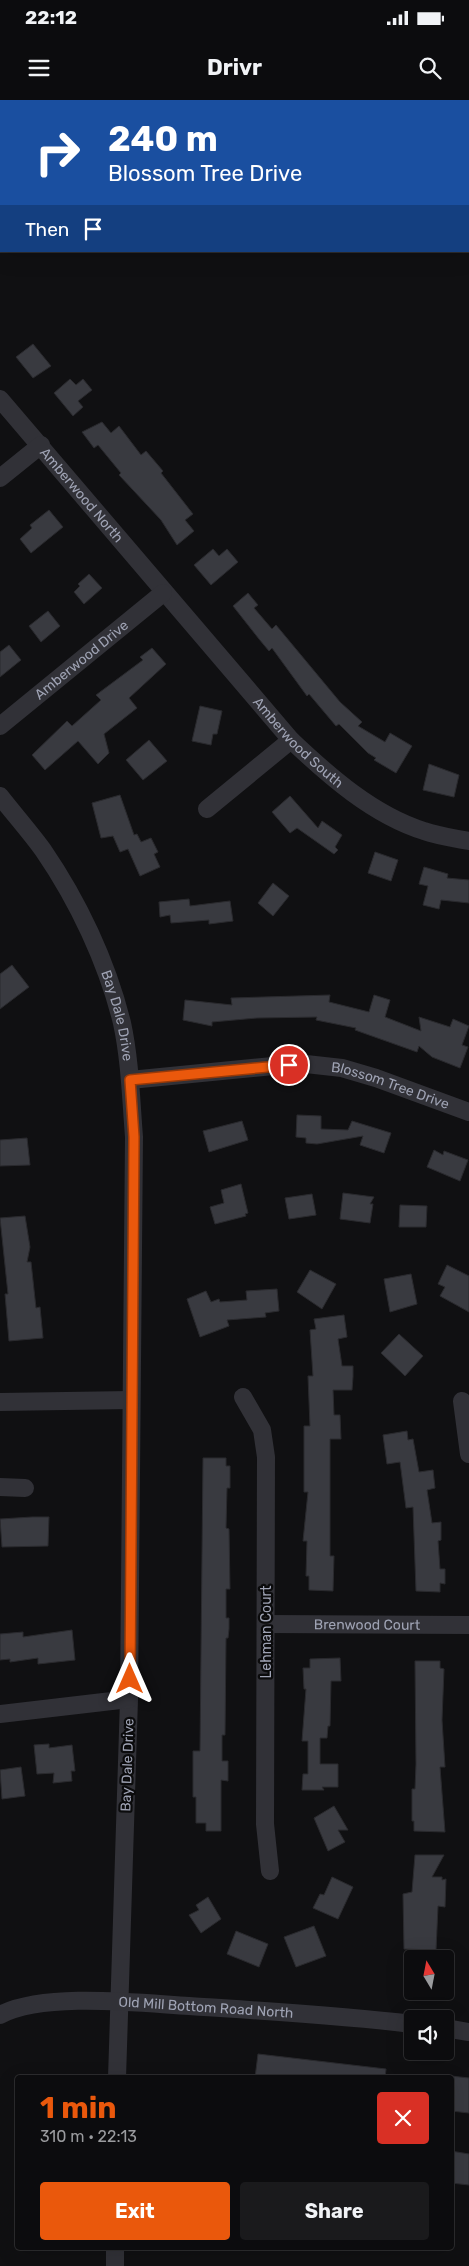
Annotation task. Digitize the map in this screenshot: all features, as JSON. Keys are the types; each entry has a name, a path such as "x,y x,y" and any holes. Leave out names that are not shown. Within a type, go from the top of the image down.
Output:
{"street":[{"name":"Amberwood North","path":"0,399 41,445 163,593"},
{"path":"0,478 41,445"},
{"name":"Amberwood Drive","path":"0,726 163,593"},
{"name":"Amberwood South","path":"163,593 291,740 324,772 352,794 423,831 469,841"},
{"path":"207,809 291,740"},
{"name":"Bay Dale Drive","path":"0,796 42,850 79,909 108,977 122,1023 130,1080 134,1137 129,1699 121,2002 117,2075"},
{"name":"Blossom Tree Drive","path":"130,1080 306,1064 342,1068 376,1078 469,1112"},
{"name":"Lehman Court","path":"243,1397 262,1430 266,1458 265,1824 270,1871"},
{"path":"0,1402 131,1400"},
{"path":"462,1401 469,1454"},
{"path":"0,1487 25,1488"},
{"name":"Brenwood Court","path":"266,1624 469,1625"},
{"path":"0,1714 129,1699"},
{"name":"Old Mill Bottom Road North","path":"0,2015 28,2006 59,2002 121,2002 342,2015 404,2023"},
{"path":"454,2030 469,2032"},
{"path":"115,2250 115,2266"}],"building":[{"path":"33,344 51,366 33,378 16,357"},
{"path":"70,379 76,385 83,379 92,390 78,401 83,407 73,416 54,393"},
{"path":"102,422 111,433 119,426 141,455 146,451 163,471 161,473 193,514 185,520 194,531 177,545 161,520 119,475 121,473 98,445 94,448 82,432"},
{"path":"49,510 63,527 31,553 20,539 32,528 30,525"},
{"path":"213,549 219,556 227,549 238,562 211,585 194,565"},
{"path":"89,574 102,588 84,604 74,592 80,586 78,584"},
{"path":"248,593 258,605 254,608 272,629 276,625 340,702 362,722 358,726 385,742 390,733 412,746 396,773 374,760 376,758 368,753 339,724 336,726 309,694 307,696 272,648 269,651 259,639 233,606"},
{"path":"48,611 60,626 41,642 29,626"},
{"path":"9,645 21,660 0,677 0,652"},
{"path":"152,648 166,664 129,698 137,708 104,734 109,753 98,764 78,741 45,770 32,755 67,721 72,726 101,700 96,695 143,660 140,657"},
{"path":"200,706 222,711 217,734 213,734 211,745 192,741"},
{"path":"149,740 167,761 143,780 126,760"},
{"path":"429,764 459,775 454,797 423,790"},
{"path":"120,795 134,835 137,834 141,842 151,838 158,852 154,854 160,867 140,876 128,849 120,852 113,836 101,838 92,803"},
{"path":"290,796 318,828 322,821 342,835 335,847 338,850 334,854 297,828 290,833 272,812"},
{"path":"375,852 398,860 391,881 368,873"},
{"path":"424,867 448,874 447,878 469,880 469,903 441,900 439,909 423,905 428,886 419,884"},
{"path":"273,883 289,896 273,916 258,903"},
{"path":"189,899 190,906 230,901 233,921 209,924 209,920 171,923 170,915 160,917 159,902"},
{"path":"12,965 29,987 0,1009 0,974"},
{"path":"330,995 329,1002 369,1012 374,995 390,1000 385,1017 421,1031 419,1017 450,1027 453,1019 469,1026 462,1045 468,1047 460,1068 432,1057 419,1046 417,1052 355,1030 356,1028 316,1020 317,1017 257,1018 212,1022 212,1026 183,1020 185,1000 232,1005 231,998"},
{"path":"297,1115 321,1116 321,1129 348,1130 352,1121 391,1133 384,1153 360,1145 363,1136 317,1144 306,1143 306,1138 296,1137"},
{"path":"242,1121 248,1140 209,1152 203,1131"},
{"path":"27,1138 30,1165 0,1166 0,1140"},
{"path":"434,1150 443,1155 444,1151 468,1160 460,1181 427,1167"},
{"path":"241,1184 248,1213 245,1214 246,1216 215,1224 210,1207 224,1203 221,1190"},
{"path":"343,1193 374,1197 370,1204 373,1204 370,1223 340,1219"},
{"path":"312,1194 316,1215 289,1219 285,1198"},
{"path":"400,1205 427,1206 426,1227 399,1227"},
{"path":"25,1216 30,1247 27,1262 31,1262 36,1308 40,1307 43,1338 9,1341 5,1294 8,1294 0,1218"},
{"path":"447,1265 469,1276 469,1312 440,1296 445,1287 438,1284"},
{"path":"310,1270 336,1284 322,1309 297,1292"},
{"path":"411,1274 417,1304 390,1312 384,1279"},
{"path":"277,1289 279,1311 265,1313 266,1317 227,1320 229,1326 200,1337 187,1299 206,1291 211,1302 219,1299 220,1302 247,1300 246,1291"},
{"path":"344,1315 347,1337 338,1339 342,1366 353,1366 353,1377 352,1390 333,1390 334,1415 340,1415 341,1439 330,1439 330,1556 334,1556 333,1591 309,1590 309,1576 306,1576 307,1541 303,1541 308,1492 304,1492 304,1426 310,1426 308,1376 313,1376 310,1330 316,1329 314,1319"},
{"path":"399,1334 423,1356 405,1376 381,1353"},
{"path":"407,1431 408,1440 413,1439 419,1472 433,1470 435,1488 427,1490 432,1523 441,1522 441,1540 438,1541 440,1569 445,1569 445,1584 440,1583 440,1592 416,1591 413,1507 406,1508 400,1462 387,1464 383,1435"},
{"path":"203,1458 226,1458 226,1466 230,1466 230,1488 227,1488 226,1528 229,1529 230,1589 226,1589 226,1618 229,1618 229,1629 228,1638 226,1638 225,1735 222,1735 222,1761 228,1761 228,1781 221,1780 221,1831 206,1831 206,1823 196,1823 196,1797 193,1797 193,1751 200,1751"},
{"path":"49,1517 48,1546 2,1547 0,1519"},
{"path":"72,1630 75,1660 38,1664 38,1658 10,1662 10,1659 0,1660 0,1634 23,1632 23,1637"},
{"path":"340,1658 341,1681 331,1681 330,1726 328,1726 327,1738 320,1738 320,1764 338,1764 338,1787 322,1787 324,1790 302,1790 303,1774 308,1774 308,1741 302,1741 306,1689 304,1689 303,1668 310,1668 310,1659"},
{"path":"415,1661 440,1661 440,1668 444,1669 442,1720 445,1767 440,1767 445,1832 414,1831 414,1821 412,1821 412,1789 415,1789 416,1764"},
{"path":"49,1744 49,1748 72,1745 75,1771 71,1771 72,1781 53,1783 54,1773 37,1774 34,1745"},
{"path":"21,1767 25,1796 2,1799 0,1770"},
{"path":"334,1806 348,1830 338,1830 345,1842 328,1851 314,1818"},
{"path":"415,1855 444,1855 432,1877 442,1877 442,1880 446,1879 445,1907 438,1906 436,1950 404,1949 403,1894 412,1892"},
{"path":"332,1877 353,1887 338,1919 313,1908 320,1894 324,1895"},
{"path":"208,1897 221,1919 201,1933 189,1915 199,1910 196,1905"},
{"path":"314,1926 326,1956 296,1967 284,1937"},
{"path":"236,1931 268,1944 259,1967 227,1954"},
{"path":"258,2054 386,2069 385,2075 255,2075"},
{"path":"454,2076 469,2078 469,2113 454,2111"},
{"path":"454,2152 469,2154 469,2185 454,2183"}],"route":[{"path":"130,1679 134,1137 130,1080 289,1065"}]}
